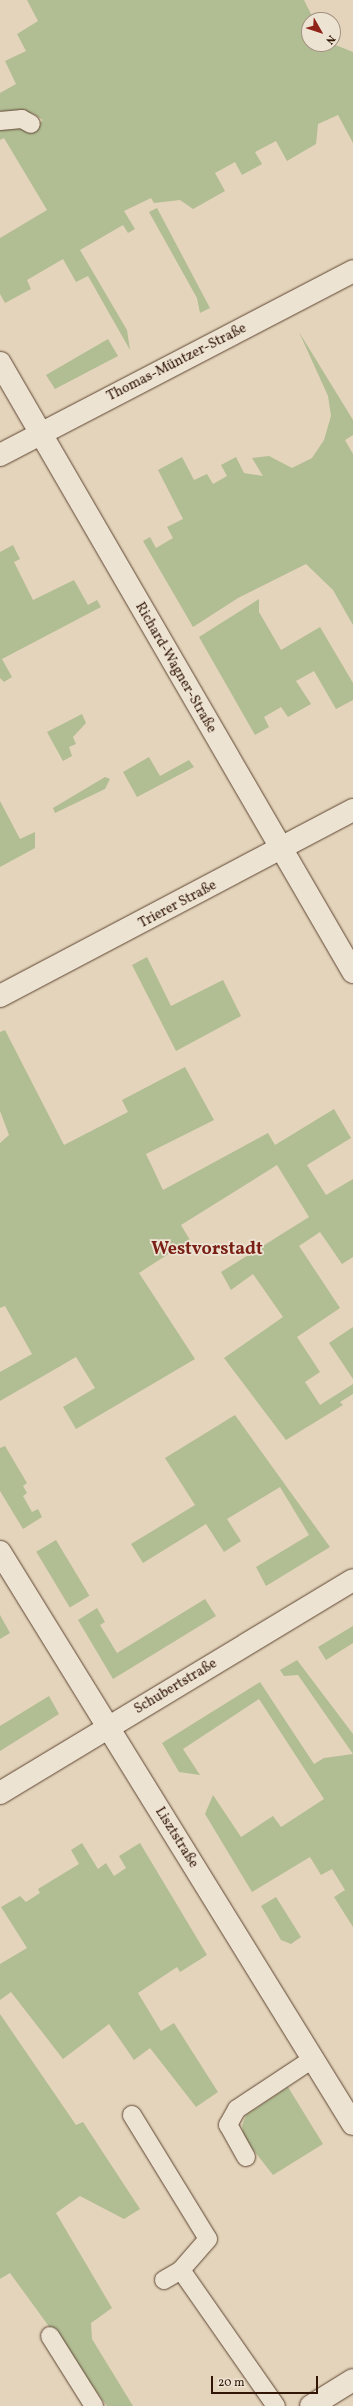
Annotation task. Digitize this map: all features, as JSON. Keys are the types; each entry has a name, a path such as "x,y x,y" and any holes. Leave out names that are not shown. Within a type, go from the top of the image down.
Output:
{"street":[{"name":"Thomas-Müntzer-Straße","path":"0,455 353,271"},
{"name":"Richard-Wagner-Straße","path":"0,363 353,972"},
{"name":"Trierer Straße","path":"0,996 281,850 353,810"},
{"name":"Lisztstraße","path":"0,1552 107,1728 314,2058 353,2124"},
{"name":"Schubertstraße","path":"0,1793 353,1580"},
{"path":"311,2406 353,2380"}],"lane":[{"path":"0,121 22,119 31,124"},
{"path":"246,2157 228,2125 237,2109 314,2058"},
{"path":"132,2115 208,2239 180,2270 164,2280"},
{"path":"180,2270 276,2406"},
{"path":"50,2336 94,2406"}],"green space":[{"path":"27,0 304,0 310,12 301,12 301,52 341,52 341,47 353,52 353,143 338,115 318,124 316,144 287,161 276,141 255,152 262,164 242,175 235,162 215,173 225,191 193,209 180,200 154,203 151,198 124,211 135,229 128,233 123,225 80,250 127,330 130,350 88,276 76,282 63,259 27,280 31,289 5,303 0,294 0,238 47,210 4,138 0,140 0,130 20,127 29,132 43,120 32,113 0,111 0,93 16,84 5,61 26,51 17,34 38,21"},
{"path":"157,208 210,308 200,313 197,298 149,212"},
{"path":"299,332 353,420 353,435 345,440 353,454 353,625 333,590 306,564 238,598 193,627 143,541 150,537 156,548 173,538 167,527 183,519 158,470 182,457 194,480 207,474 213,484 227,476 221,465 236,457 244,473 263,476 252,458 269,456 292,468 312,458 324,440 331,416 328,396"},
{"path":"108,339 118,356 55,389 46,375"},
{"path":"13,545 20,559 14,562 33,600 74,580 88,605 97,600 101,607 2,659 12,677 4,682 0,678 0,552"},
{"path":"259,599 259,612 281,650 320,627 353,683 353,700 336,709 314,671 296,681 311,704 288,717 281,707 264,717 269,727 255,735 199,637"},
{"path":"82,714 86,723 73,737 76,744 69,747 72,756 63,761 47,732"},
{"path":"149,757 160,776 189,760 194,767 137,797 123,772"},
{"path":"105,777 110,779 105,789 55,813 53,808"},
{"path":"0,801 20,839 35,832 35,848 0,867"},
{"path":"147,957 171,1006 223,980 241,1016 176,1051 132,965"},
{"path":"5,1030 64,1145 128,1112 122,1100 185,1067 214,1120 146,1154 163,1190 268,1133 275,1145 334,1109 351,1138 307,1165 326,1195 353,1179 353,1257 342,1264 320,1232 299,1246 340,1308 297,1337 320,1372 305,1382 320,1405 353,1384 353,1394 340,1402 343,1405 286,1440 224,1358 283,1317 253,1274 231,1290 221,1272 309,1217 277,1165 181,1225 190,1240 139,1273 195,1359 76,1429 63,1407 95,1388 76,1357 0,1401 0,1372 32,1354 5,1306 0,1308 0,1143 9,1135 0,1111 0,1032"},
{"path":"353,1327 353,1379 329,1343"},
{"path":"235,1415 330,1547 266,1586 256,1567 309,1535 280,1487 227,1519 241,1541 224,1552 206,1524 143,1563 131,1544 195,1505 165,1458"},
{"path":"5,1446 27,1483 23,1486 27,1493 23,1496 32,1512 38,1509 42,1517 23,1529 0,1491 0,1448"},
{"path":"56,1540 89,1596 70,1608 36,1552"},
{"path":"205,1599 216,1616 113,1679 78,1620 97,1608 105,1622 100,1625 117,1653"},
{"path":"0,1615 10,1633 0,1639"},
{"path":"353,1626 353,1643 326,1660 318,1647"},
{"path":"297,1660 353,1734 353,1754 298,1675 284,1676 280,1670"},
{"path":"260,1682 314,1764 324,1758 353,1754 353,1927 334,1897 345,1890 332,1869 321,1875 310,1857 252,1892 205,1814 213,1795 241,1837 273,1816 281,1827 324,1799 259,1699 183,1749 200,1775 179,1772 162,1743"},
{"path":"49,1696 59,1714 0,1751 0,1726"},
{"path":"82,1843 98,1869 106,1863 114,1876 126,1868 119,1856 140,1843 207,1955 180,1972 177,1967 138,1993 161,2031 174,2023 218,2092 196,2107 150,2048 134,2060 109,2024 63,2059 11,1992 0,2000 0,1964 27,1948 1,1907 20,1896 26,1902 40,1893 38,1889 79,1864 71,1850"},
{"path":"276,1897 301,1937 291,1944 281,1940 261,1906"},
{"path":"0,2014 76,2125 83,2122 140,2209 124,2219 80,2196 56,2213 112,2308 91,2323 92,2339 133,2406 107,2406 10,2273 0,2279"},
{"path":"288,2087 323,2144 273,2175 244,2138 242,2126 246,2115"}],"district":[{"name":"Westvorstadt","path":"207,1250"}]}
